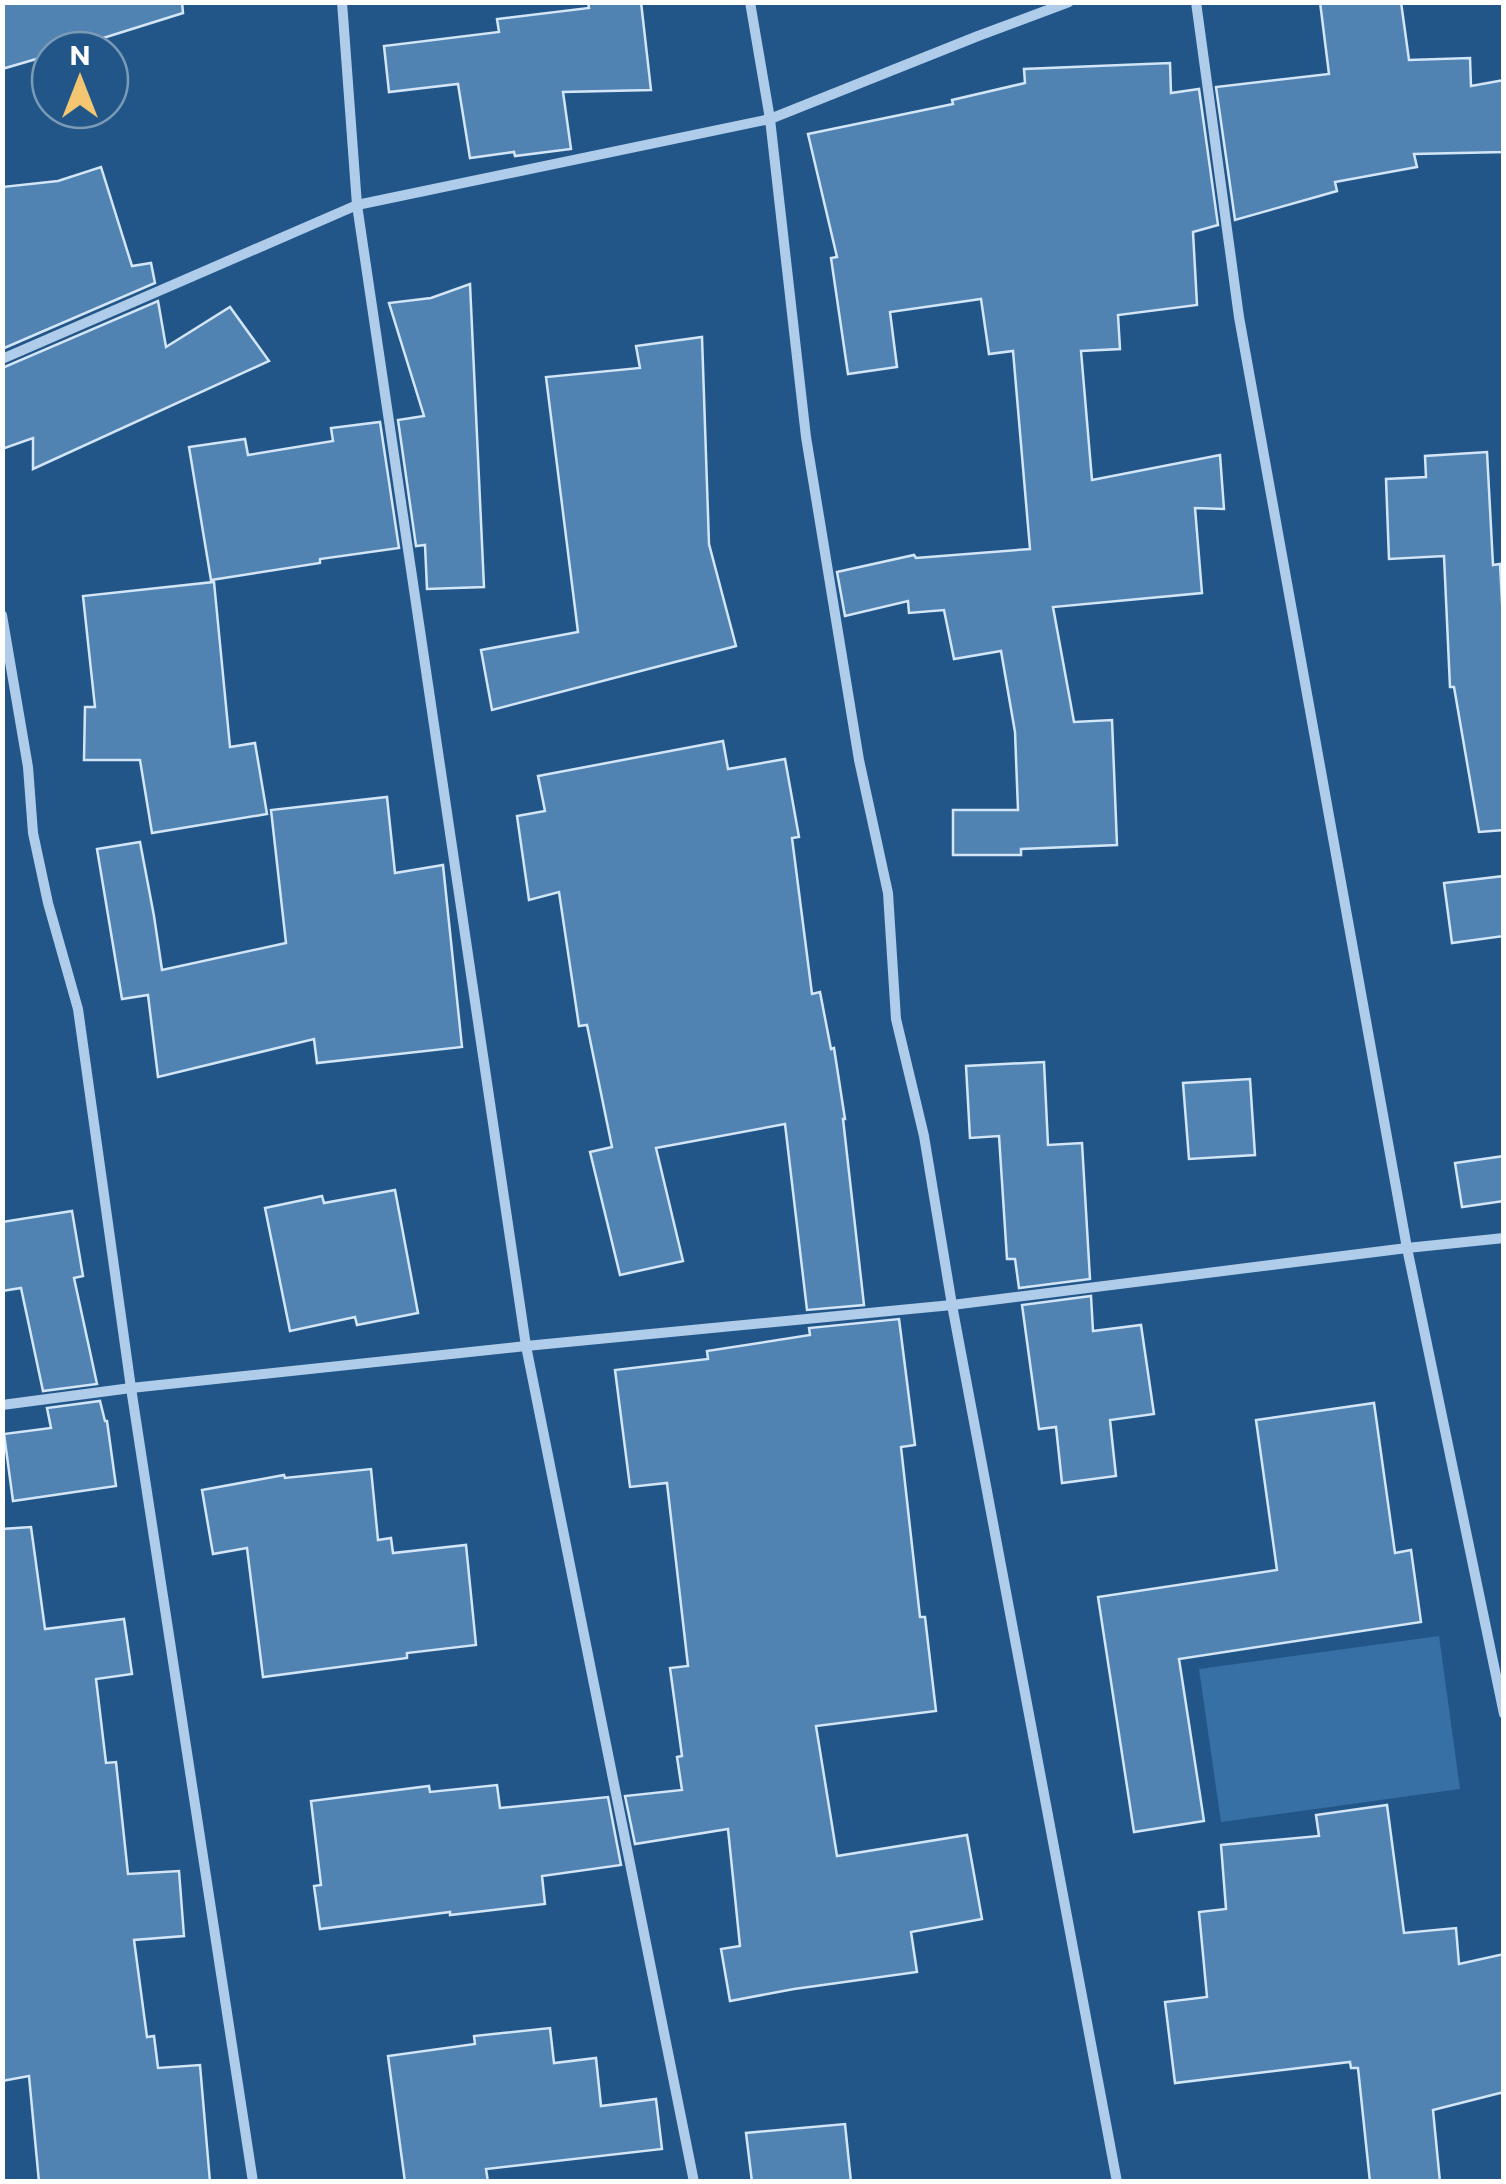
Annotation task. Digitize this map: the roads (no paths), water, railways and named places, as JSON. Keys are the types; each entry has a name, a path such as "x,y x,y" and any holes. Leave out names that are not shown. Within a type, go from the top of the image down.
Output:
{"street":[{"path":"342,2 357,205 526,1346 694,2182"},
{"path":"750,2 770,119 806,437 859,760 888,893 896,1019 924,1136 952,1305 1117,2182"},
{"path":"2,359 357,205 770,119 1068,2"},
{"path":"1196,2 1239,317 1407,1248 1504,1714"},
{"path":"2,616 28,767 34,833 48,903 78,1009 131,1388 253,2182"},
{"path":"2,1405 526,1346 952,1305 1504,1238"}]}
